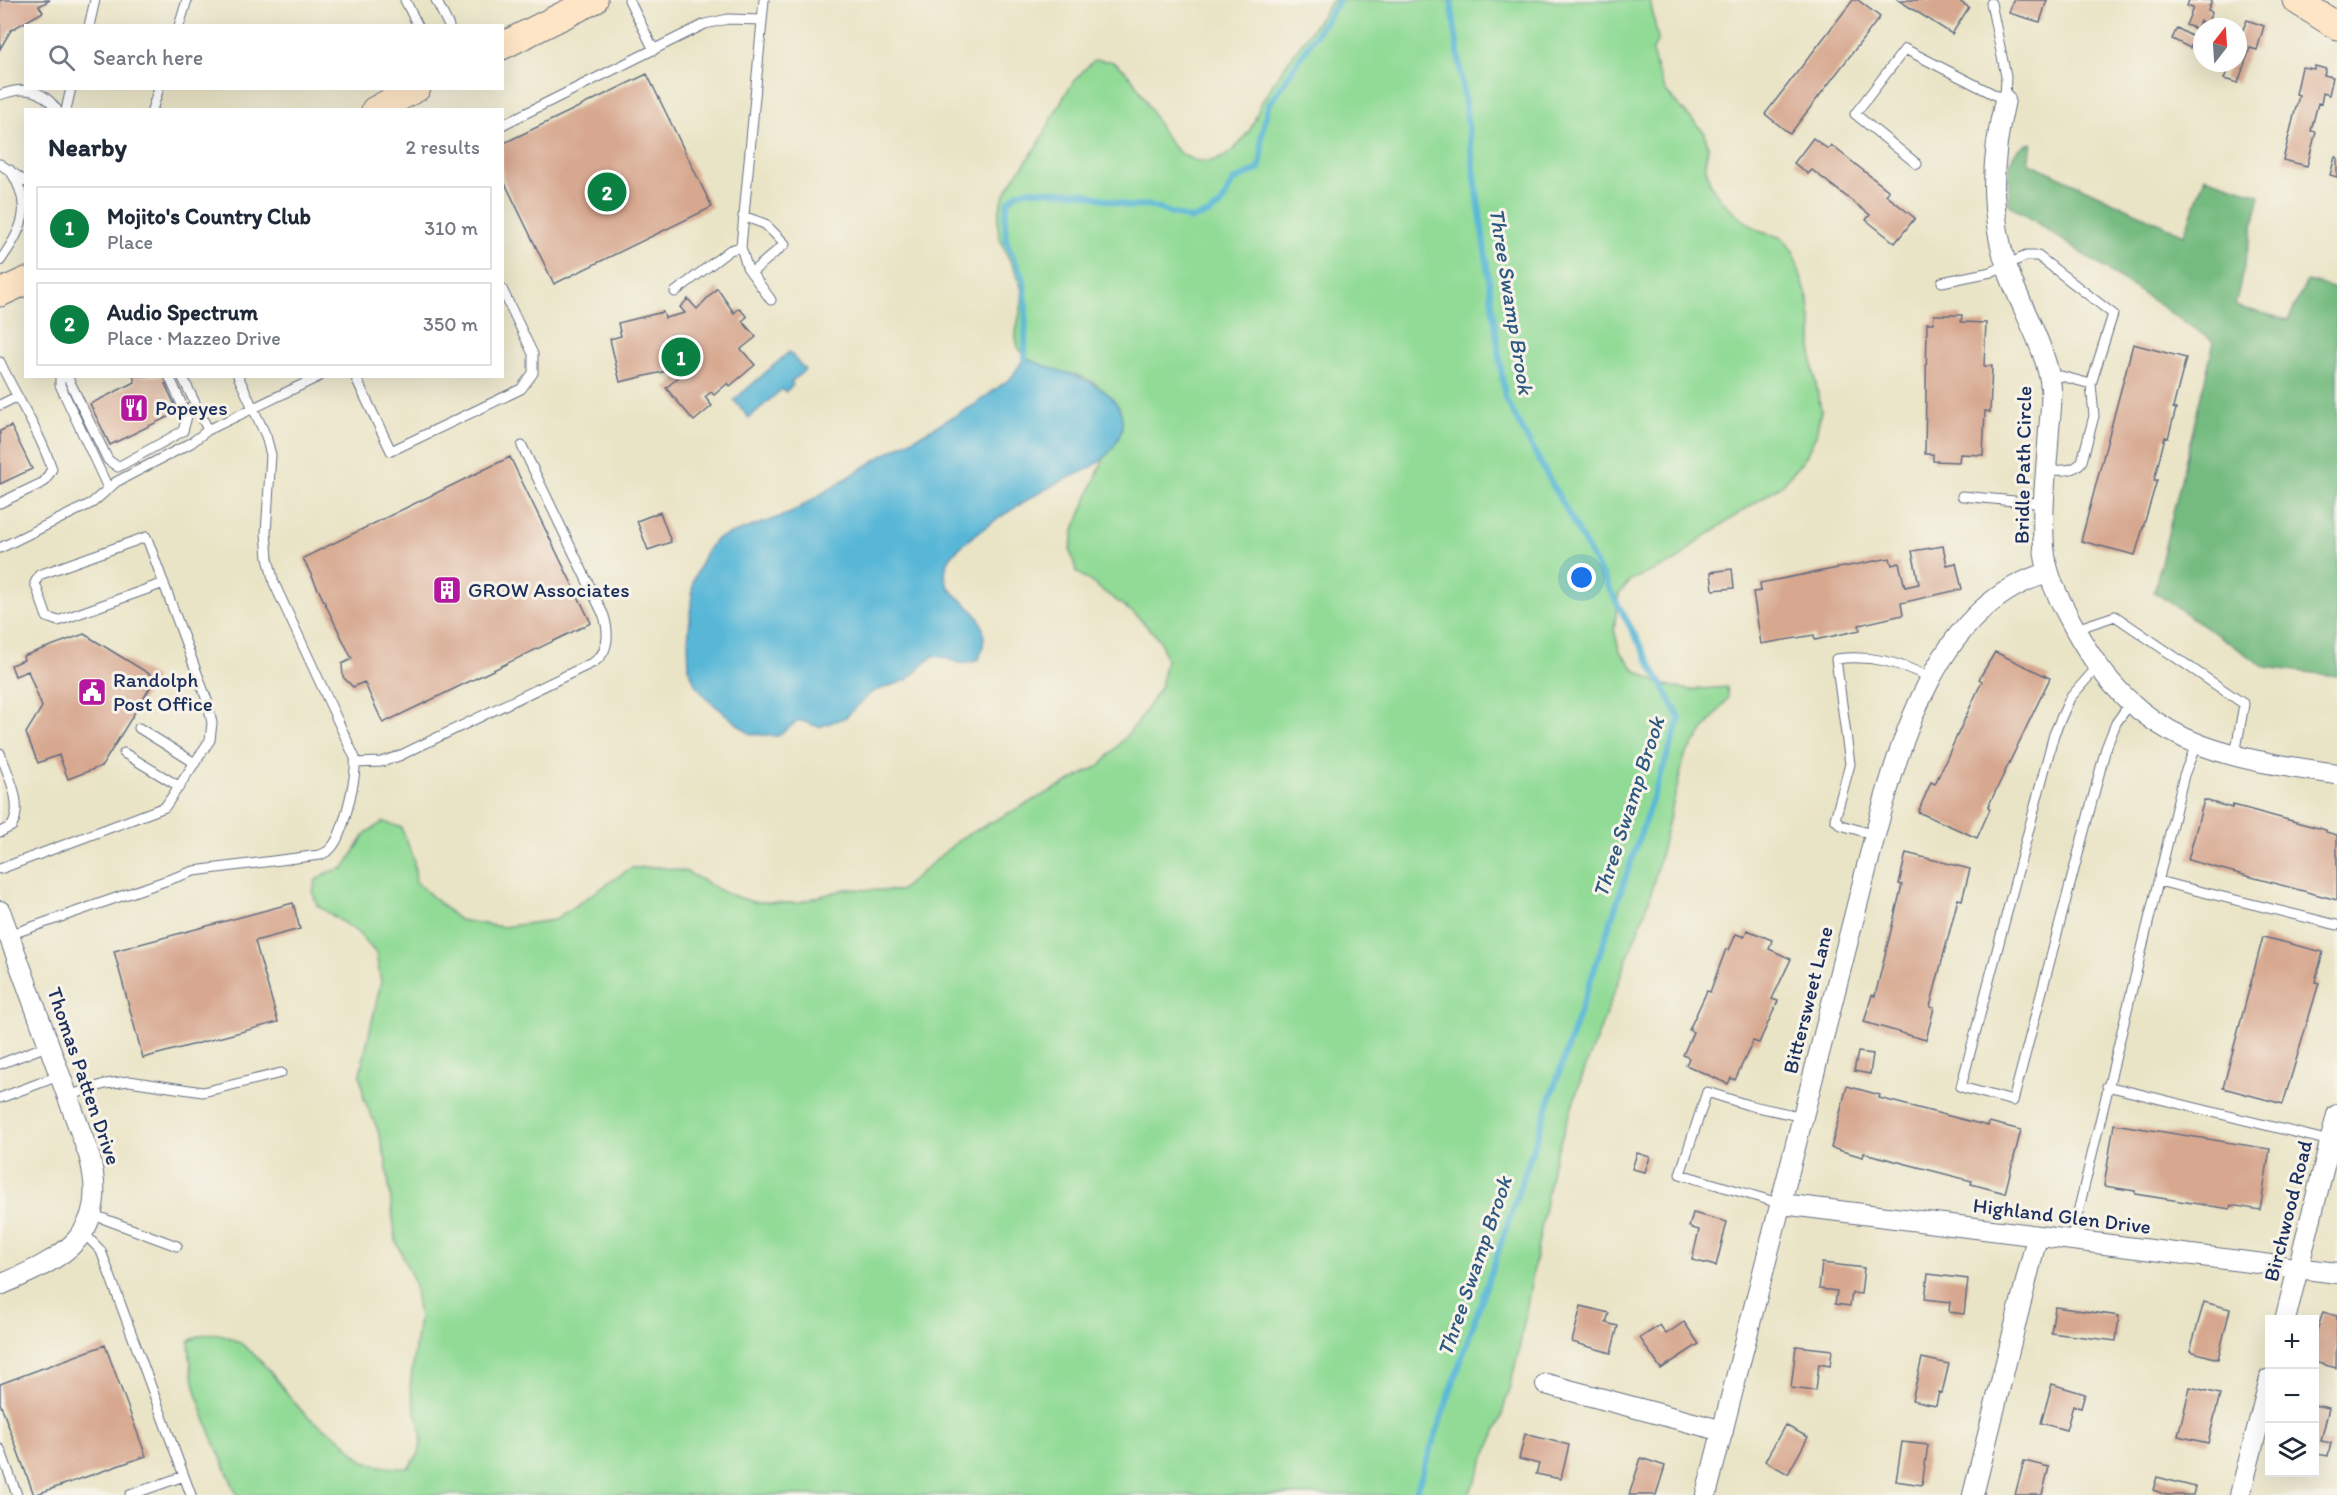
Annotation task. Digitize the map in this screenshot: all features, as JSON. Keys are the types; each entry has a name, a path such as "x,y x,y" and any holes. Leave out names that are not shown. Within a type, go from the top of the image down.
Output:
{"main road":[{"path":"504,45 594,0"},
{"path":"2296,0 2337,26"},
{"path":"380,108 409,95"},
{"path":"0,293 24,282"}],"street":[{"name":"Bridle Path Circle","path":"2005,100 1997,137 1992,188 1995,226 2006,266 2049,376 2051,403 2044,548 2048,573 2076,629 2098,666 2131,702 2164,728 2196,745 2235,757 2337,774"},
{"name":"Bittersweet Lane","path":"1706,1495 1897,755 1932,678 1953,643 1984,606 2014,586 2048,573"},
{"name":"Thomas Patten Drive","path":"0,911 93,1167 95,1190 87,1223"},
{"name":"Birchwood Road","path":"2286,1315 2337,1115"},
{"name":"Highland Glen Drive","path":"1782,1204 2337,1273"},
{"path":"0,1285 51,1263 68,1249 87,1223"},
{"path":"1973,1495 2037,1237"},
{"path":"1546,1384 1723,1431"},
{"path":"2240,1495 2265,1398"}],"lane":[{"path":"89,24 95,0"},
{"path":"180,24 187,0"},
{"path":"405,0 417,24"},
{"path":"436,0 448,24"},
{"path":"629,0 654,50"},
{"path":"764,0 741,247 751,273 771,300"},
{"path":"1917,164 1855,114 1905,49 2005,100 2006,76 1991,3"},
{"path":"504,125 711,22 728,19 762,20"},
{"path":"0,95 24,89"},
{"path":"34,90 55,108"},
{"path":"66,108 71,90"},
{"path":"153,108 158,90"},
{"path":"0,164 24,180"},
{"path":"0,261 15,239 23,217 22,194 10,170"},
{"path":"743,216 765,224 785,244 751,273"},
{"path":"675,292 730,250 741,247"},
{"path":"1942,282 2006,266 2026,256 2043,258 2113,314 2091,384 2090,397 2094,416 2082,461 2074,469 2047,470"},
{"path":"356,378 391,451 521,389 533,373 533,354 504,293"},
{"path":"0,362 16,397 27,410 52,469 48,478 0,503"},
{"path":"2049,376 2061,376 2091,384"},
{"path":"60,378 60,385 106,484"},
{"path":"68,378 108,460 114,466 122,467 183,431 187,416 170,378"},
{"path":"183,378 208,430"},
{"path":"9,935 194,871 320,855 327,852 340,830 356,763 352,747 270,571 266,533 271,454 266,436 239,378"},
{"path":"0,548 92,503 106,484 191,443 208,430 316,378"},
{"path":"0,405 16,397"},
{"path":"356,763 381,762 399,756 594,662 602,654 608,633 604,616 522,446"},
{"path":"106,484 108,460"},
{"path":"1962,496 2045,504"},
{"path":"0,869 156,813 165,807 180,788 210,740 211,716 164,583 148,541 142,537 39,575 35,583 47,617 58,621 164,583"},
{"path":"2076,629 2115,616 2244,704 2235,757"},
{"path":"1875,835 1840,825 1835,819 1850,764 1836,659 1860,657 1882,659 1932,678"},
{"path":"2098,666 2070,698 2054,735 1961,1088 2013,1101 2106,748 2116,723 2131,702"},
{"path":"139,728 195,763"},
{"path":"2071,1241 2184,775 2196,745"},
{"path":"0,753 14,790 16,810 12,826 0,832"},
{"path":"124,753 180,788"},
{"path":"2158,881 2337,925"},
{"path":"0,1064 49,1044"},
{"path":"68,1096 105,1084 129,1081 193,1092 213,1091 281,1072"},
{"path":"0,1098 61,1075"},
{"path":"2108,1086 2330,1141"},
{"path":"1782,1204 1680,1174 1707,1092 1748,1105 1804,1117"},
{"path":"87,1223 177,1246"},
{"path":"87,1223 101,1251 191,1495"},
{"path":"0,1449 17,1495"},
{"path":"130,1495 184,1476"}],"green space":[{"path":"1332,0 1650,0 1658,39 1652,52 1657,70 1666,92 1705,133 1708,147 1705,163 1710,184 1722,201 1742,219 1761,232 1783,238 1793,252 1809,302 1812,363 1821,410 1816,435 1805,458 1783,484 1695,543 1677,561 1630,580 1619,594 1614,629 1619,650 1635,670 1660,684 1690,690 1727,687 1728,698 1685,755 1649,901 1582,1077 1553,1163 1518,1355 1500,1422 1469,1495 237,1495 199,1401 190,1362 189,1341 207,1334 224,1335 240,1343 268,1370 305,1414 342,1440 356,1455 369,1463 408,1468 419,1454 422,1437 410,1387 419,1318 414,1282 396,1241 386,1161 378,1130 364,1099 360,1074 381,982 376,953 357,932 317,905 313,893 316,880 329,872 344,868 366,833 383,822 401,827 414,860 416,882 459,920 503,927 554,920 631,868 659,867 687,872 725,893 753,902 797,903 846,889 900,891 961,838 1101,765 1138,722 1161,686 1166,659 1160,640 1136,615 1077,572 1070,550 1075,527 1104,458 1122,429 1104,393 1092,382 1071,373 1037,365 1027,359 1020,350 1016,336 1022,292 999,236 1001,203 1012,182 1039,143 1069,88 1095,60 1113,62 1127,73 1139,89 1159,126 1182,155 1198,161 1219,159 1228,154 1249,131 1270,89"},
{"path":"2032,143 2028,162 2184,235 2205,177 2260,195 2235,306 2288,320 2307,281 2337,289 2337,676 2265,667 2154,592 2214,342 2009,204 2009,176 2012,159 2023,146"}],"water":[{"path":"789,352 805,370 791,382 793,385 785,392 782,389 749,418 734,400"},
{"path":"1025,357 1044,366 1082,378 1100,388 1116,403 1122,420 1121,429 1113,447 1101,461 1043,491 996,520 965,543 948,562 945,576 949,586 975,613 982,624 984,639 979,659 960,663 933,656 907,680 872,692 846,717 819,727 799,720 778,736 750,734 706,698 695,684 689,668 688,642 693,581 707,550 716,539 791,513 882,456 971,407 1011,378"}],"building":[{"path":"0,0 50,0 39,6 43,12 11,30 0,49"},
{"path":"1853,0 1858,0 1880,17 1790,134 1765,114"},
{"path":"1898,0 1957,0 1969,7 1952,34"},
{"path":"2013,0 2047,0 2040,22 2009,13"},
{"path":"2189,0 2212,0 2208,10 2212,12 2210,18 2193,18 2193,28 2186,25 2193,8 2187,6"},
{"path":"2247,20 2264,26 2257,50 2250,48 2247,57"},
{"path":"2177,28 2193,37 2193,42 2190,48 2172,39"},
{"path":"2315,66 2326,69 2324,75 2333,77 2329,95 2323,93 2321,104 2318,103 2311,131 2316,132 2307,166 2283,160 2299,95 2296,94 2302,67 2314,69"},
{"path":"2227,72 2242,72 2238,83 2224,79"},
{"path":"647,74 712,207 554,284 504,181 504,143"},
{"path":"1813,138 1828,149 1831,145 1889,191 1886,195 1915,218 1895,243 1866,220 1870,215 1812,170 1808,174 1794,163"},
{"path":"2335,157 2337,157 2337,177 2330,175"},
{"path":"717,288 734,313 739,308 747,317 742,321 756,337 741,349 755,365 730,386 728,383 714,395 711,392 705,397 712,406 694,421 666,388 692,365 620,382 610,339 621,336 618,323 663,312 665,318 685,313 680,307 688,299 697,309"},
{"path":"1934,315 1962,315 1961,322 1986,323 1984,366 1992,366 1990,412 1985,411 1983,455 1960,454 1959,462 1933,461 1933,454 1925,454 1927,323 1933,323"},
{"path":"2133,344 2186,358 2173,408 2176,409 2168,438 2165,437 2154,480 2157,480 2135,555 2081,541"},
{"name":"Popeyes","path":"134,378 165,378 168,383 165,384 178,412 110,445 90,404 135,382"},
{"path":"11,426 32,469 0,484 0,431"},
{"name":"GROW Associates","path":"510,457 591,623 383,723 364,682 353,687 343,677 342,664 352,659 303,558"},
{"path":"660,512 671,542 648,550 637,521"},
{"path":"1943,546 1947,565 1956,563 1962,589 1901,603 1903,615 1859,625 1860,630 1815,640 1814,635 1761,644 1753,592 1761,591 1760,583 1890,558 1892,565 1899,563 1905,587 1919,584 1912,551"},
{"path":"1732,569 1734,588 1713,590 1711,572"},
{"name":"Randolph Post Office","path":"84,634 156,678 102,766 68,779 59,755 38,763 26,733 42,707 28,671 15,676 11,665 24,660 23,656"},
{"path":"1995,652 2050,678 1988,807 1990,809 1977,838 1918,812 1931,782 1935,784 1982,681 1979,679"},
{"path":"2204,800 2232,808 2233,805 2337,835 2337,900 2188,860"},
{"path":"1906,853 1970,869 1962,900 1958,899 1930,1007 1934,1008 1926,1040 1864,1022 1872,995 1875,996 1902,885 1899,884"},
{"path":"293,903 300,929 255,941 278,1022 143,1058 114,951"},
{"path":"1747,930 1772,940 1769,949 1791,959 1772,999 1778,1001 1759,1043 1753,1041 1735,1080 1731,1078 1728,1084 1686,1065 1689,1058 1683,1055 1693,1032 1689,1030 1707,991 1710,992 1726,949 1729,950 1736,934 1744,937"},
{"path":"2263,937 2323,952 2315,982 2319,983 2283,1104 2223,1088"},
{"path":"1858,1052 1873,1054 1870,1074 1854,1071"},
{"path":"1847,1086 1880,1095 1879,1098 1988,1126 1989,1122 2021,1130 2005,1193 1971,1184 1972,1181 1864,1153 1863,1157 1831,1148"},
{"path":"2114,1124 2270,1149 2260,1210 2231,1205 2230,1209 2135,1194 2135,1191 2104,1186"},
{"path":"1637,1153 1650,1157 1645,1172 1632,1169"},
{"path":"1693,1213 1727,1222 1716,1266 1692,1260 1699,1230 1689,1227"},
{"path":"1822,1263 1864,1268 1861,1294 1852,1293 1850,1306 1835,1304 1837,1291 1819,1289"},
{"path":"1928,1274 1968,1279 1964,1314 1949,1312 1950,1302 1925,1299"},
{"path":"2204,1302 2230,1309 2218,1359 2190,1351"},
{"path":"1581,1306 1609,1313 1606,1323 1618,1326 1611,1353 1572,1342"},
{"path":"2055,1307 2119,1316 2116,1341 2051,1333"},
{"path":"2323,1312 2337,1316 2336,1368 2319,1363 2319,1324"},
{"path":"1684,1322 1699,1344 1661,1369 1640,1338 1660,1325 1666,1334"},
{"path":"105,1345 146,1456 34,1495 0,1403 0,1384"},
{"path":"1796,1346 1832,1350 1830,1366 1819,1364 1816,1391 1791,1388"},
{"path":"1922,1358 1949,1364 1942,1393 1939,1392 1936,1405 1912,1400"},
{"path":"2052,1384 2085,1394 2081,1408 2073,1406 2066,1430 2041,1423"},
{"path":"2190,1387 2220,1394 2208,1443 2178,1436"},
{"path":"2319,1406 2329,1408 2321,1441 2331,1443 2328,1456 2319,1454"},
{"path":"1785,1425 1808,1437 1788,1474 1765,1461"},
{"path":"1525,1434 1569,1445 1561,1479 1536,1474 1539,1464 1519,1459"},
{"path":"1902,1442 1928,1445 1922,1485 1896,1481"},
{"path":"1641,1458 1665,1466 1656,1495 1629,1495"},
{"path":"2024,1461 2049,1467 2042,1495 2015,1495"},
{"path":"2157,1477 2195,1487 2193,1495 2167,1495 2153,1490"}],"waterway":[{"path":"1025,357 1024,281 1006,241 1005,218 1008,202 1017,193 1030,190 1083,193 1131,207 1147,205 1190,219 1208,214 1221,205 1233,181 1259,169 1262,156 1261,139 1268,106 1339,0"},
{"name":"Three Swamp Brook","path":"1415,1495 1680,718 1505,398 1451,0"}],"place":[{"name":"Audio Spectrum","path":"607,192"},
{"name":"Mojito's Country Club","path":"681,357"},
{"name":"Popeyes","path":"134,408"},
{"name":"GROW Associates","path":"447,590"},
{"name":"Randolph Post Office","path":"92,692"}]}
